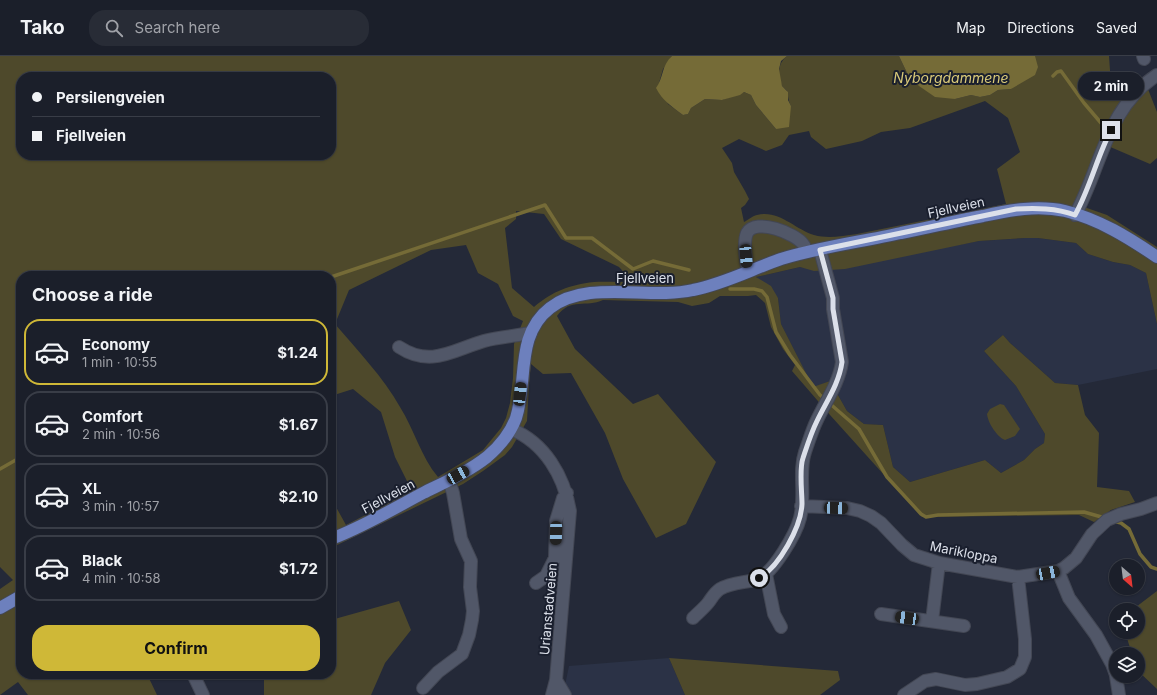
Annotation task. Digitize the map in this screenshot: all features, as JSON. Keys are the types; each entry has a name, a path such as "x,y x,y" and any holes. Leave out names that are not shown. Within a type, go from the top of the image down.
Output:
{"main road":[{"name":"Fjellveien","path":"336,537 357,528 449,480 477,464 501,444 516,418 523,363 530,333 546,311 573,297 584,294 605,293 660,294 679,292 704,287 806,252 1016,209 1030,208 1065,211 1096,222 1136,243 1157,257"},
{"path":"0,608 16,599"}],"street":[{"path":"1075,215 1081,205 1105,141 1117,118 1135,92 1157,75"},
{"path":"748,271 745,246 747,233 757,227 775,228 800,240 804,244 806,252"},
{"path":"693,618 709,602 716,592 734,583 759,578 766,574 791,540 800,516 802,506 802,462 816,422 839,375 842,362 833,309 833,298 820,250"},
{"path":"399,347 414,355 431,357 446,355 485,340 530,333"},
{"name":"Urianstadveien","path":"511,429 530,440 551,461 562,479 567,493 570,510 556,680 552,695"},
{"path":"423,688 438,672 462,654 469,635 472,620 473,611 470,587 471,561 461,539 453,493 449,480"},
{"path":"536,583 546,576 555,558 556,521 562,498 567,493"},
{"name":"Marikloppa","path":"802,506 847,508 866,513 881,523 914,555 939,563 1018,577 1058,571 1070,565 1092,534 1115,516 1157,503"},
{"path":"932,621 939,563"},
{"path":"1058,571 1069,598 1096,635 1109,659"},
{"path":"766,574 774,614 781,627"},
{"path":"904,695 925,681 936,679 965,690 977,684 1007,677 1020,669 1025,657 1025,639 1018,577"},
{"path":"881,614 964,626"},
{"path":"195,679 203,695"},
{"path":"556,680 565,695"},
{"path":"1117,683 1118,695"}],"shaded area":[{"path":"0,56 672,56 663,69 659,83 668,104 683,115 688,114 691,108 705,99 722,100 744,92 751,95 756,105 776,129 791,106 787,91 782,87 780,82 779,74 780,66 787,56 899,56 908,75 955,99 971,95 980,97 990,95 998,90 1011,89 1035,56 1109,56 1112,99 1144,79 1157,112 1157,158 1150,164 1108,146 1084,207 1107,215 1157,247 1157,324 1146,273 1130,265 1113,262 1088,254 1076,243 1038,238 979,241 845,269 814,271 800,267 756,277 771,286 778,298 781,324 813,387 830,381 847,411 864,424 883,425 893,467 910,482 985,460 1001,473 1024,460 1035,449 1044,443 1045,434 1016,386 984,351 1003,335 1055,383 1078,385 1085,415 1099,433 1097,487 1129,491 1135,502 1111,510 1094,522 1079,515 922,517 792,371 795,365 783,349 771,327 765,303 756,295 720,296 709,303 692,306 678,302 603,300 573,305 562,310 557,316 575,349 633,404 658,394 716,462 686,524 656,538 623,479 605,433 571,373 543,374 531,364 527,421 512,447 505,455 463,484 336,546 336,507 346,525 412,491 395,457 381,412 353,389 336,394 336,325 370,364 394,396 422,452 438,477 483,450 501,428 506,418 510,403 513,378 514,344 523,321 513,316 498,284 478,273 466,245 431,250 349,290 336,322 336,271 16,271 16,679 149,679 157,695 28,695 18,682 0,695 0,589 13,580 0,567","holes":["985,101 1008,118 1020,152 997,169 1006,204 857,234 835,237 814,235 786,220 772,215 757,215 744,222 741,208 749,199 734,172 732,163 722,148 739,139 766,151 782,145 789,135 809,131 811,137 826,149 862,141 881,132 910,128","516,211 544,214 561,239 619,267 632,281 594,282 569,287 555,293 534,307 512,288 505,228 516,219"]},
{"path":"1038,238 1076,243 1088,254 1113,262 1130,265 1146,273 1157,324 1157,369 1078,385 1055,383 1003,335 984,351 1016,386 1045,434 1044,443 1035,449 1024,460 1001,473 985,460 910,482 893,467 883,425 864,424 847,411 830,381 813,388 781,324 778,298 756,277 800,267 806,268 979,241"},
{"path":"1000,404 1004,405 1020,429 1015,436 1005,440 993,429 987,414 990,409"},
{"path":"1157,591 1157,689 1145,678 1145,647 1130,647 1127,639 1145,639 1145,603 1141,603"},
{"path":"399,601 411,630 385,663 371,695 264,695 264,679 336,679 336,619"},
{"path":"669,658 685,695 563,695 569,666"},
{"path":"669,658 838,671 840,680 820,695 685,695"}],"water":[{"path":"672,56 787,56 781,61 779,69 782,86 788,92 788,100 791,106 789,127 776,129 756,105 751,95 744,92 740,95 722,100 705,99 691,108 688,114 683,115 664,100 656,88 668,60"},
{"name":"Nyborgdammene","path":"899,56 1035,56 1038,67 1035,75 1011,89 998,90 990,95 980,97 971,95 955,99 935,97 919,86 908,75"}],"waterway":[{"path":"1053,76 1057,72 1061,71 1084,103 1101,123"},
{"path":"336,275 545,205 566,238 592,238 633,269 653,261 689,270"},
{"path":"730,289 754,289 762,291 767,297 776,332 790,355 820,395 859,429 887,477 921,514 926,517 938,515 1084,512 1105,518"},
{"path":"0,469 16,460"},
{"path":"1113,521 1121,523 1129,529 1140,554 1151,567 1157,569"}],"route":[{"path":"759,578 769,570 781,555 797,528 802,506 802,462 816,422 841,370 842,362 833,309 833,298 820,250 1016,209 1047,209 1065,211 1075,215 1081,205 1105,141 1111,130"}]}
